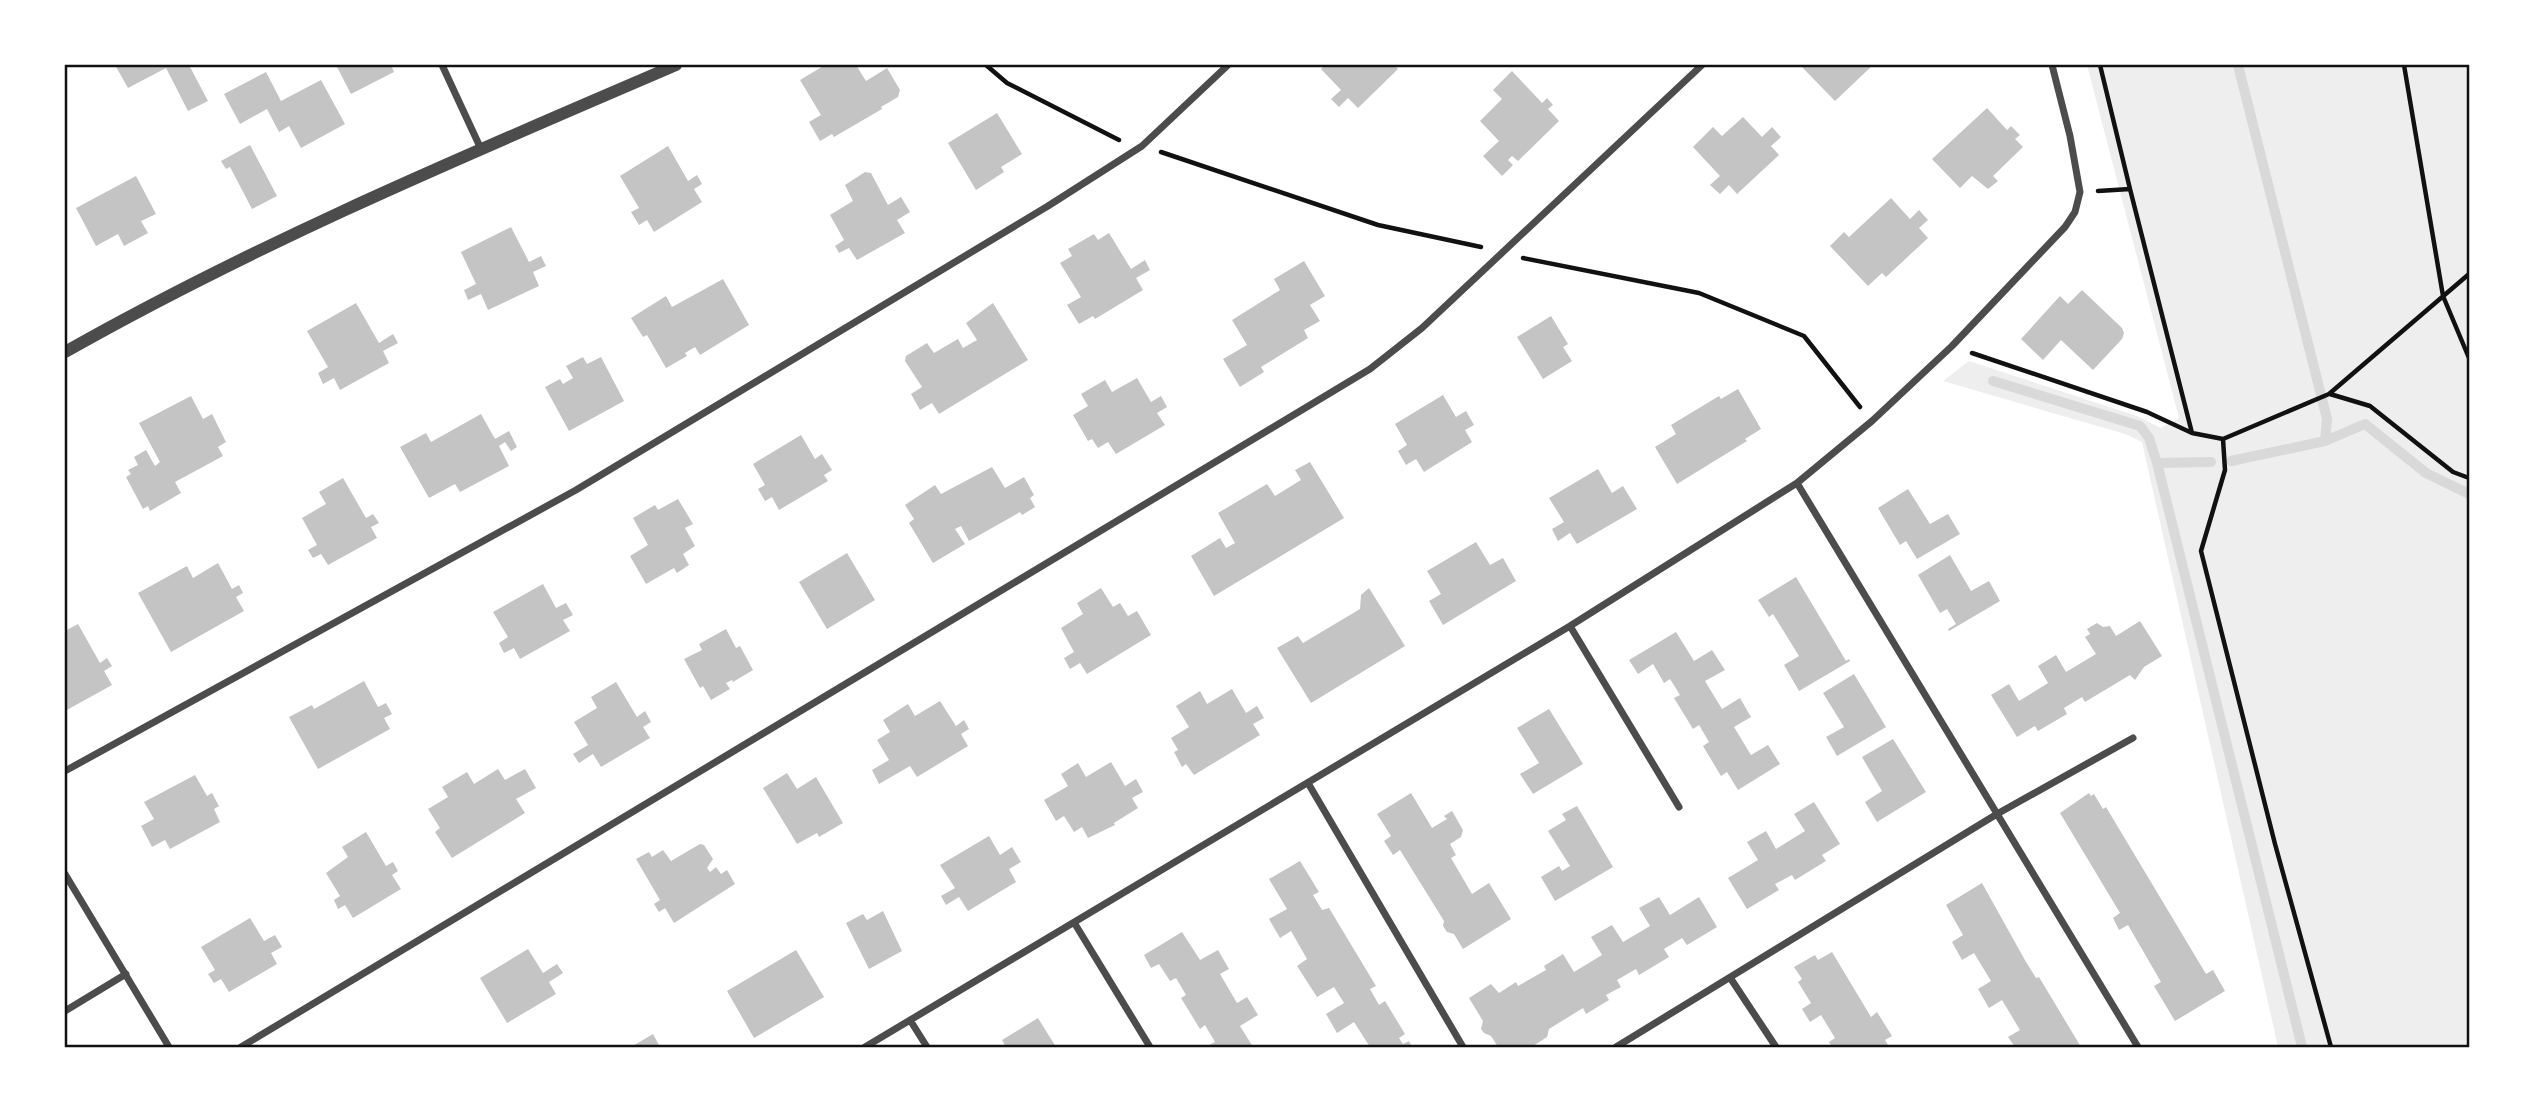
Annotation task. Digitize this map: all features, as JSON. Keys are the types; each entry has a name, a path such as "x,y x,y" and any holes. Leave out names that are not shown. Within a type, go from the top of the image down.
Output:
{"street":[{"path":"442,65 481,149"},
{"path":"65,352 221,268 368,198 676,65"},
{"path":"65,771 576,490 1048,206 1142,146 1228,65"},
{"path":"240,1047 1370,369 1422,328 1702,65"},
{"path":"865,1047 1570,626 1797,483 1872,421 1952,346 2037,257 2075,212 2080,192 2070,136 2052,65"},
{"path":"1797,483 2138,1047"},
{"path":"1570,626 1679,807"},
{"path":"1616,1047 1997,814 2133,738"},
{"path":"1308,783 1463,1047"},
{"path":"65,874 169,1047"},
{"path":"1075,924 1150,1047"},
{"path":"65,1011 126,974"},
{"path":"1731,979 1776,1047"},
{"path":"910,1020 927,1047"}],"path":[{"path":"986,65 1007,83 1110,137 1378,225 1699,293 1804,336 1872,421"},
{"path":"2100,65 2192,433"},
{"path":"2404,65 2443,296 2469,358"},
{"path":"2080,192 2130,189"},
{"path":"1952,346 2147,412 2192,433 2223,439 2329,394 2469,274"},
{"path":"2329,394 2370,406 2454,472 2469,478"},
{"path":"2223,439 2225,470 2201,551 2278,856 2331,1047"}],"shaded area":[{"path":"2087,65 2469,65 2469,1047 2278,1047 2142,442 2125,434 1943,381 1969,361 2137,416 2161,428 2179,418"}],"building":[{"path":"115,65 189,65 208,101 188,111 166,68 128,88"},
{"path":"336,65 391,65 394,72 351,94"},
{"path":"825,65 856,65 866,81 887,68 900,90 898,97 834,137 832,134 820,141 809,122 821,115 800,80"},
{"path":"1325,65 1394,65 1398,69 1358,108 1348,98 1339,107 1331,99 1341,90 1321,69"},
{"path":"1800,65 1873,65 1835,101"},
{"path":"1512,71 1542,103 1547,98 1553,105 1548,109 1559,121 1518,161 1512,156 1508,160 1513,165 1502,176 1483,156 1499,141 1480,121 1502,99 1493,90"},
{"path":"266,72 281,101 321,80 345,124 301,148 289,126 279,132 267,109 240,124 224,94"},
{"path":"1987,108 2007,130 2011,126 2020,135 2015,139 2023,147 1993,176 1998,181 1988,189 1972,176 1960,188 1932,159"},
{"path":"997,113 1022,154 1001,167 1004,172 976,190 948,143"},
{"path":"1743,117 1762,137 1772,127 1781,137 1771,146 1779,155 1737,194 1729,185 1720,194 1710,185 1720,176 1693,147 1713,127 1722,136"},
{"path":"250,145 277,196 252,209 230,167 226,169 221,161"},
{"path":"668,146 688,181 697,175 702,184 694,189 702,202 654,232 647,220 639,225 631,212 639,208 620,176"},
{"path":"865,172 871,173 888,205 901,197 910,212 897,220 905,233 857,260 849,248 839,253 835,246 844,240 830,215 853,201 845,185"},
{"path":"136,176 156,214 141,221 148,233 124,246 118,234 96,246 76,208"},
{"path":"1891,198 1910,219 1919,210 1928,220 1919,228 1928,238 1886,277 1882,273 1868,286 1830,246 1844,232 1849,237"},
{"path":"511,227 529,262 541,256 546,266 533,272 539,286 488,310 481,294 468,300 464,290 476,284 461,252"},
{"path":"1109,233 1131,269 1145,260 1150,270 1136,278 1143,290 1095,319 1093,316 1079,324 1067,305 1081,297 1060,263 1072,256 1068,249 1094,234 1098,240"},
{"path":"1304,261 1325,296 1310,305 1320,321 1304,330 1308,338 1261,367 1264,372 1240,387 1223,359 1247,345 1232,320 1280,290 1274,279"},
{"path":"723,279 749,325 700,355 695,347 685,353 687,356 666,368 647,335 643,337 631,318 666,296 672,307"},
{"path":"2082,290 2124,333 2122,339 2093,370 2061,340 2043,360 2021,339 2060,296 2068,304"},
{"path":"356,303 379,343 393,334 398,343 383,351 389,363 340,390 334,378 323,384 318,373 328,367 307,331"},
{"path":"993,303 1028,360 939,414 932,403 920,410 911,394 922,387 905,361 906,356 927,343 934,353 958,339 963,348 977,340 966,323"},
{"path":"1551,316 1568,344 1563,347 1572,361 1543,379 1517,337"},
{"path":"583,357 587,364 601,357 624,401 569,431 545,387 560,379 563,384 573,378 566,366"},
{"path":"1137,378 1151,402 1161,396 1167,407 1157,413 1165,425 1116,454 1108,442 1098,448 1092,439 1088,441 1073,415 1088,406 1081,394 1105,380 1112,392"},
{"path":"1738,389 1761,429 1745,439 1747,441 1677,484 1655,447 1676,434 1671,425 1719,396 1721,399"},
{"path":"1443,395 1456,417 1466,411 1474,425 1465,430 1472,442 1424,472 1416,459 1406,465 1398,451 1407,445 1395,424"},
{"path":"191,396 203,419 212,414 226,442 218,447 223,456 175,482 181,493 150,511 148,506 143,509 126,477 131,474 128,470 138,465 134,457 146,450 155,466 160,462 139,423"},
{"path":"481,414 495,439 509,431 517,447 511,451 505,442 499,446 509,466 460,492 455,484 429,498 400,447 426,433 431,442"},
{"path":"801,435 815,459 822,454 832,470 824,475 828,481 779,510 772,497 765,501 758,489 765,485 753,464"},
{"path":"1310,462 1344,518 1214,596 1191,556 1220,538 1226,548 1235,543 1218,513 1267,484 1275,496 1301,480 1295,470"},
{"path":"992,467 1005,488 1024,477 1034,495 1030,498 1035,507 1022,515 1020,512 969,541 961,526 955,529 965,544 933,563 909,523 914,519 905,505 935,485 941,494"},
{"path":"1598,469 1612,493 1623,486 1637,509 1577,544 1570,533 1558,541 1552,529 1564,522 1549,498"},
{"path":"343,478 366,518 373,514 379,523 371,527 377,538 328,565 321,554 313,558 308,550 317,545 302,518 326,504 319,492"},
{"path":"1908,489 1930,524 1948,514 1960,534 1917,559 1906,541 1900,545 1878,508"},
{"path":"678,499 693,524 685,528 695,546 683,554 689,565 677,573 674,568 646,584 630,556 648,545 633,518 655,505 658,510"},
{"path":"1476,542 1490,565 1503,558 1516,581 1443,625 1429,601 1441,594 1427,571"},
{"path":"847,553 875,600 827,629 799,582"},
{"path":"1950,555 1971,591 1989,581 2000,601 1949,631 1948,629 1956,624 1947,609 1940,613 1918,575"},
{"path":"218,563 232,589 239,585 243,593 236,597 244,611 171,652 138,593 187,566 193,578"},
{"path":"1796,577 1846,661 1850,661 1799,691 1784,665 1799,656 1773,614 1769,617 1758,600"},
{"path":"543,584 556,608 566,603 573,615 563,620 570,631 520,659 514,648 504,653 499,643 508,637 493,612"},
{"path":"1101,588 1113,607 1120,603 1128,616 1137,611 1151,635 1087,674 1080,663 1070,669 1064,658 1074,652 1061,628 1083,614 1077,603"},
{"path":"1369,588 1405,646 1311,703 1277,648 1298,636 1303,643 1360,609 1361,595"},
{"path":"2140,621 2162,656 2144,667 2135,680 2130,675 2085,702 2082,697 2064,708 2067,714 2038,731 2035,726 2017,737 1991,695 2009,684 2019,701 2048,683 2038,666 2056,655 2066,672 2096,654 2085,637 2090,634 2087,629 2097,623 2103,627 2110,626 2116,636"},
{"path":"78,624 100,663 107,658 112,666 104,671 112,685 65,711 65,631"},
{"path":"726,629 736,648 740,646 753,670 733,682 732,680 726,683 730,689 711,700 703,686 700,688 684,659 702,650 699,644"},
{"path":"1676,632 1694,661 1712,650 1725,670 1705,681 1722,709 1740,698 1751,717 1734,727 1751,755 1768,745 1780,764 1738,790 1727,772 1721,776 1703,746 1709,742 1699,725 1693,729 1674,698 1680,695 1670,679 1664,683 1653,664 1638,674 1629,660"},
{"path":"1854,674 1886,727 1837,756 1826,737 1844,727 1823,693"},
{"path":"364,681 378,707 386,703 392,714 384,718 390,729 318,769 289,717 312,705 314,709"},
{"path":"616,682 637,717 645,711 651,722 643,727 650,738 601,767 593,754 579,763 573,754 588,745 574,722 597,708 591,697"},
{"path":"1232,689 1246,713 1257,706 1264,718 1253,724 1260,735 1194,775 1186,764 1182,767 1174,752 1178,750 1171,738 1189,727 1176,706 1200,691 1207,704"},
{"path":"940,701 956,726 964,720 969,729 961,734 968,746 917,777 910,766 879,784 872,770 889,760 877,740 890,732 883,720 908,704 915,716"},
{"path":"1549,709 1583,764 1533,794 1520,774 1539,763 1517,728"},
{"path":"1893,739 1926,792 1877,822 1865,802 1882,791 1862,757"},
{"path":"1111,762 1125,786 1136,779 1143,792 1132,798 1138,808 1114,823 1115,825 1088,838 1082,827 1074,832 1064,816 1056,821 1044,800 1068,786 1061,774 1078,763 1086,777"},
{"path":"498,769 505,780 525,769 536,788 516,799 525,813 452,858 435,832 440,828 428,809 448,797 442,787 467,772 474,784"},
{"path":"787,773 797,789 816,777 843,823 819,837 817,833 797,844 763,788"},
{"path":"195,775 207,796 212,793 219,806 214,809 220,822 170,849 165,840 152,847 141,826 154,819 144,802"},
{"path":"1411,793 1432,828 1447,819 1444,816 1452,811 1463,830 1461,837 1450,844 1456,855 1451,858 1472,894 1489,883 1511,919 1463,949 1454,934 1447,932 1443,926 1444,921 1400,850 1393,855 1384,841 1391,836 1377,814"},
{"path":"2089,793 2091,796 2094,794 2103,809 2106,807 2206,974 2213,970 2225,991 2175,1021 2154,986 2161,982 2128,925 2119,930 2113,918 2120,913 2060,813"},
{"path":"1814,802 1840,844 1822,855 1826,861 1795,880 1792,875 1775,884 1779,890 1747,909 1728,878 1758,860 1747,842 1766,831 1776,849 1805,831 1794,814"},
{"path":"1577,806 1613,867 1555,901 1541,877 1559,866 1562,871 1570,866 1548,831 1566,820 1562,814"},
{"path":"366,832 386,866 393,862 398,871 392,875 401,889 353,918 345,905 338,909 334,900 340,896 326,873 348,857 342,847"},
{"path":"989,836 1000,855 1012,847 1021,862 1009,869 1016,882 968,911 959,897 946,905 941,896 955,888 940,865"},
{"path":"700,844 704,845 713,859 707,868 710,872 716,867 721,874 727,870 735,884 674,923 665,908 659,912 654,904 660,900 636,859 649,852 652,857 663,850 671,861"},
{"path":"1300,861 1319,892 1313,895 1322,910 1329,908 1376,986 1370,989 1379,1005 1385,1001 1405,1034 1399,1038 1403,1044 1409,1041 1412,1047 1370,1047 1354,1022 1337,1033 1326,1014 1344,1003 1334,987 1317,997 1297,966 1307,959 1291,931 1280,938 1269,919 1287,909 1269,879"},
{"path":"1982,883 2026,962 2036,978 2039,977 2081,1047 2015,1047 2008,1037 2020,1030 2002,1000 1989,1008 1978,989 1991,981 1974,953 1962,960 1952,942 1963,935 1946,905"},
{"path":"1659,897 1670,915 1699,897 1717,927 1687,945 1682,938 1664,949 1669,957 1639,975 1636,969 1617,980 1621,987 1606,995 1609,1000 1586,1014 1583,1008 1549,1029 1547,1037 1533,1046 1498,1047 1491,1036 1484,1033 1481,1029 1483,1021 1469,998 1491,984 1499,993 1516,982 1518,986 1546,970 1544,966 1563,954 1574,972 1602,955 1591,937 1612,925 1623,942 1650,926 1639,908"},
{"path":"883,911 902,951 869,969 846,923 863,914 867,920"},
{"path":"250,918 264,941 275,935 282,947 271,953 277,964 229,992 221,979 214,983 208,974 215,970 201,947"},
{"path":"1182,932 1200,960 1218,950 1229,969 1220,974 1237,1003 1247,997 1258,1015 1240,1026 1253,1047 1211,1047 1209,1045 1215,1042 1205,1025 1200,1029 1181,998 1186,995 1176,978 1170,981 1159,964 1151,968 1144,955"},
{"path":"528,949 543,973 557,964 563,973 549,982 556,994 507,1023 480,978"},
{"path":"796,950 824,997 754,1038 727,991"},
{"path":"1832,952 1871,1017 1877,1012 1892,1036 1885,1040 1889,1047 1832,1047 1829,1042 1835,1038 1821,1015 1810,1022 1802,1009 1811,1003 1798,982 1802,979 1794,967 1815,955 1818,960"},
{"path":"1038,1018 1056,1047 1006,1047 1002,1040"},
{"path":"653,1034 660,1047 631,1047"}],"waterway":[{"path":"2238,65 2327,419 2325,441"},
{"path":"1993,381 2140,426 2149,438 2302,1047"},
{"path":"2231,461 2325,441 2365,424 2426,473 2469,494"},
{"path":"2157,463 2211,462"}]}
